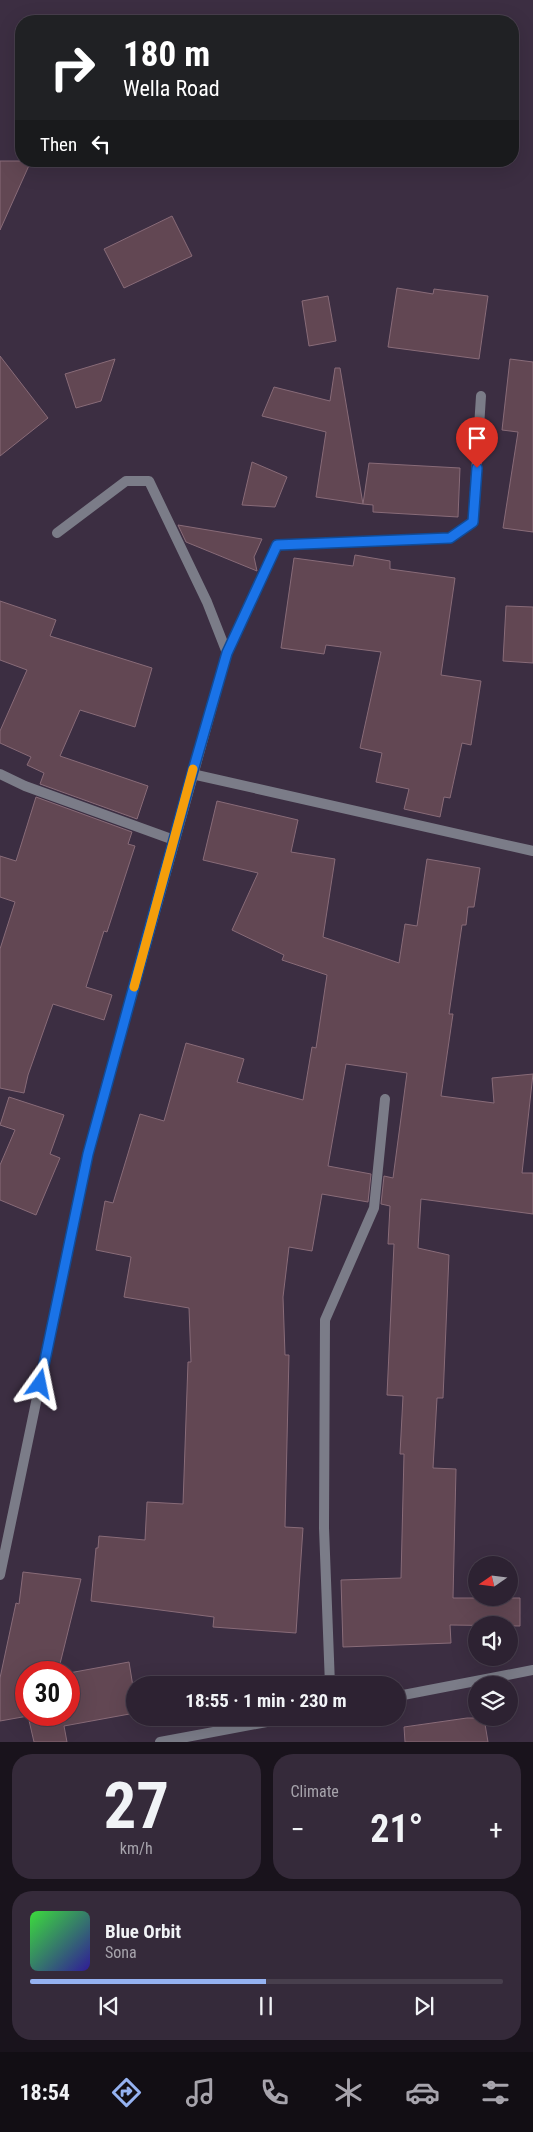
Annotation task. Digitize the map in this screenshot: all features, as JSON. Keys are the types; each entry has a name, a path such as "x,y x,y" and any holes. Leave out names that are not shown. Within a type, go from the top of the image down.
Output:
{"street":[{"path":"0,1575 88,1154 227,653 277,545 450,538 473,522 482,396"},
{"path":"57,533 126,481 149,481 206,602 227,653"},
{"path":"0,774 25,786 174,840"},
{"path":"192,774 533,851"},
{"path":"330,1676 324,1528 325,1320 374,1208 385,1099"},
{"path":"406,1694 533,1670"},
{"path":"160,1742 245,1726"}],"building":[{"path":"0,161 15,161 15,167 28,167 0,230"},
{"path":"172,216 192,256 124,288 104,249"},
{"path":"397,288 433,294 434,289 488,296 479,359 388,347"},
{"path":"328,296 336,341 309,346 302,301"},
{"path":"0,356 48,418 0,456"},
{"path":"115,359 101,401 76,408 65,374"},
{"path":"510,359 533,362 533,532 503,528 518,432 502,430"},
{"path":"335,368 340,368 363,504 316,497 326,432 262,416 274,387 330,401"},
{"path":"252,462 287,477 275,507 242,505"},
{"path":"369,463 460,468 458,517 373,512 373,505 363,504"},
{"path":"178,525 262,539 254,557 257,571 186,542"},
{"path":"355,555 390,561 390,569 455,578 441,675 481,681 471,745 462,743 450,798 444,797 440,817 404,809 409,789 376,782 382,753 360,748 381,652 326,645 324,654 281,648 294,558 353,566"},
{"path":"0,601 56,620 50,636 152,668 135,727 80,710 60,756 148,786 137,819 40,784 44,773 27,765 31,757 0,743 0,731 27,670 0,660"},
{"path":"506,606 533,607 533,663 503,661"},
{"path":"36,797 132,832 128,844 135,846 107,932 104,931 86,987 112,995 104,1020 53,1004 28,1075 24,1093 0,1088 0,949 15,902 0,897 0,856 16,861"},
{"path":"217,801 298,820 291,852 335,859 323,937 399,963 405,924 417,926 427,859 480,868 474,907 468,907 466,925 462,925 449,1014 453,1014 441,1096 494,1103 492,1078 533,1074 522,1173 533,1173 533,1214 421,1199 418,1248 449,1255 443,1398 437,1398 433,1468 456,1469 453,1598 468,1598 468,1606 518,1606 518,1598 520,1598 520,1626 518,1626 518,1616 468,1616 468,1625 450,1625 451,1643 343,1647 341,1580 401,1578 404,1454 400,1454 403,1396 387,1395 394,1244 388,1244 390,1206 381,1204 384,1176 393,1178 407,1073 346,1064 328,1166 371,1174 368,1202 322,1194 312,1251 289,1247 283,1297 285,1355 289,1355 285,1527 303,1528 296,1633 213,1627 214,1617 91,1601 96,1548 98,1548 99,1536 145,1540 147,1502 183,1504 188,1362 191,1362 189,1308 124,1297 131,1257 96,1250 105,1201 113,1203 140,1114 164,1121 186,1043 244,1059 237,1082 303,1100 312,1047 316,1048 327,975 282,960 284,955 232,930 258,873 203,860"},
{"path":"9,1097 64,1115 50,1154 60,1158 36,1215 0,1200 0,1165 15,1130 0,1125"},
{"path":"23,1572 81,1579 61,1661 15,1661 15,1718 0,1721 0,1678 16,1603 19,1604"},
{"path":"129,1662 131,1676 126,1676 126,1715 80,1723 80,1671"},
{"path":"468,1718 468,1726 485,1726 488,1742 405,1742 404,1727"},
{"path":"30,1726 64,1726 67,1742 34,1742"}],"slow traffic":[{"path":"134,987 193,769"}],"route":[{"path":"40,1384 88,1154 192,774 227,653 277,545 450,538 473,522 477,468"}]}
